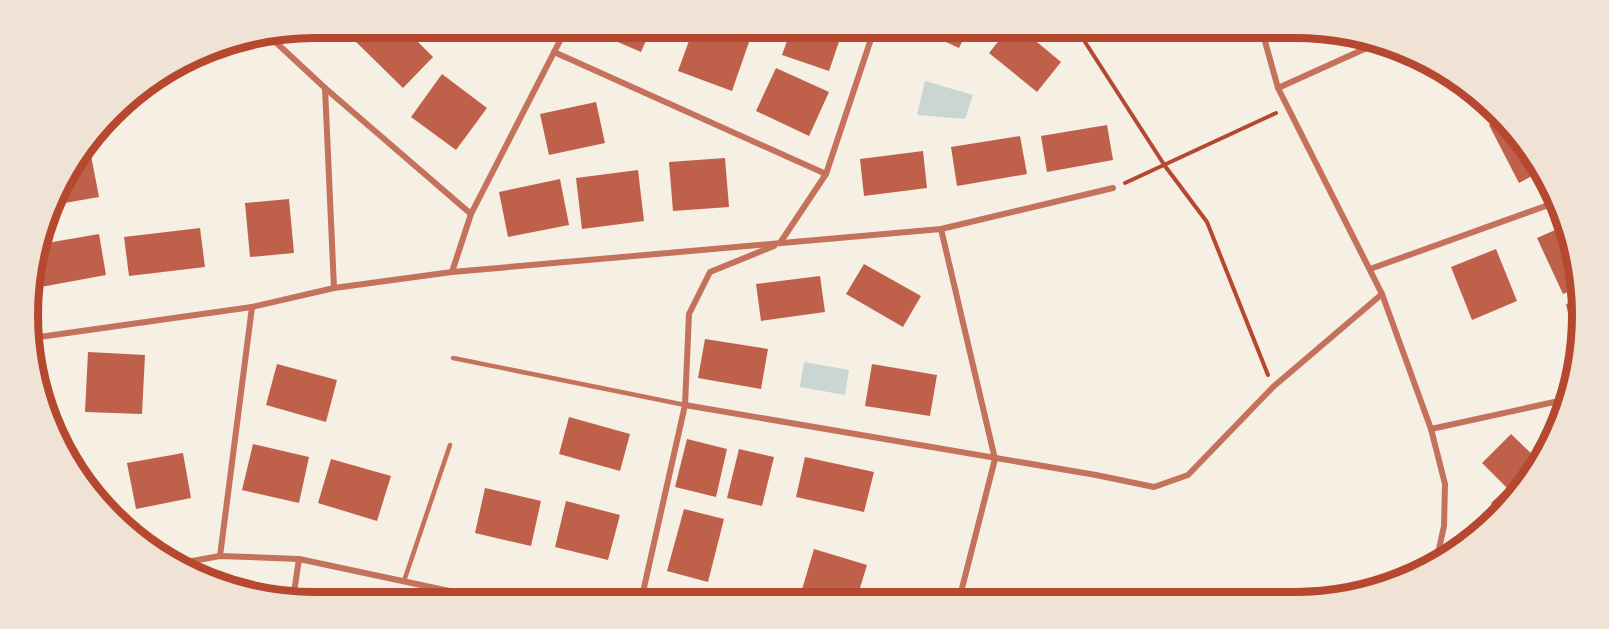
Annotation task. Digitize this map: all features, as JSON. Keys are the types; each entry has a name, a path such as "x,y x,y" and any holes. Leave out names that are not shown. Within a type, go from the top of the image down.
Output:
{"street":[{"path":"452,272 471,214 561,38"},
{"path":"643,592 685,405 689,314 710,272 780,243 826,174 871,38"},
{"path":"1264,38 1278,88 1287,108 1382,294 1431,429 1445,484 1444,526 1439,551"},
{"path":"274,41 325,88 471,214"},
{"path":"1278,88 1368,48"},
{"path":"554,52 826,174"},
{"path":"325,88 334,288"},
{"path":"38,337 252,307 334,288 452,272 941,229 1113,189"},
{"path":"1370,269 1549,205"},
{"path":"941,229 995,459 961,592"},
{"path":"685,405 1154,487 1188,475 1273,387 1382,294"},
{"path":"220,556 252,307"},
{"path":"1431,429 1558,401"},
{"path":"189,562 220,556 299,559 455,592"},
{"path":"294,591 299,559"}],"lane":[{"path":"453,358 685,405"},
{"path":"404,581 450,445"}],"path":[{"path":"1082,38 1165,166 1207,222 1273,387"},
{"path":"1113,189 1287,108"}],"shaded area":[{"path":"925,81 973,95 965,119 917,115"},
{"path":"804,362 849,370 845,395 800,387"}],"building":[{"path":"352,38 414,38 433,57 403,88"},
{"path":"609,38 647,38 641,52"},
{"path":"690,38 738,38 749,42 732,91 678,71"},
{"path":"788,38 840,38 829,71 782,55"},
{"path":"937,38 964,38 959,48"},
{"path":"1001,38 1032,38 1061,62 1037,92 989,53"},
{"path":"776,68 829,92 809,136 756,111"},
{"path":"442,74 487,108 456,150 411,117"},
{"path":"596,102 605,143 549,155 540,114"},
{"path":"1493,122 1503,132 1533,175 1519,183 1489,125"},
{"path":"1107,125 1113,160 1047,172 1041,136"},
{"path":"1020,136 1027,174 957,186 951,147"},
{"path":"923,151 927,188 864,196 860,159"},
{"path":"90,152 99,197 61,204"},
{"path":"725,158 729,207 673,211 669,162"},
{"path":"638,170 644,221 582,229 576,178"},
{"path":"560,179 569,225 508,237 499,192"},
{"path":"289,199 294,253 250,257 245,203"},
{"path":"200,228 205,267 129,276 124,237"},
{"path":"1558,229 1570,291 1563,294 1537,238"},
{"path":"99,234 106,275 39,287 47,243"},
{"path":"1496,249 1517,301 1472,320 1451,267"},
{"path":"864,264 921,296 903,327 846,294"},
{"path":"820,276 825,312 761,321 756,284"},
{"path":"1571,303 1571,327 1566,304"},
{"path":"705,339 768,349 761,389 698,378"},
{"path":"88,352 145,355 142,414 85,412"},
{"path":"277,364 337,380 326,422 266,405"},
{"path":"872,364 937,375 930,416 865,406"},
{"path":"569,417 630,434 620,471 559,454"},
{"path":"1511,434 1533,455 1514,483 1494,506 1491,503 1507,488 1482,463"},
{"path":"687,439 727,449 716,497 675,487"},
{"path":"253,444 309,457 299,503 242,490"},
{"path":"739,449 774,457 762,506 727,498"},
{"path":"183,453 191,498 136,509 127,463"},
{"path":"805,457 874,472 864,512 796,497"},
{"path":"331,459 391,476 377,521 318,503"},
{"path":"485,488 541,501 531,546 475,533"},
{"path":"566,501 620,515 608,560 555,547"},
{"path":"684,509 724,519 708,582 667,571"},
{"path":"814,549 867,565 859,592 801,592"}]}
